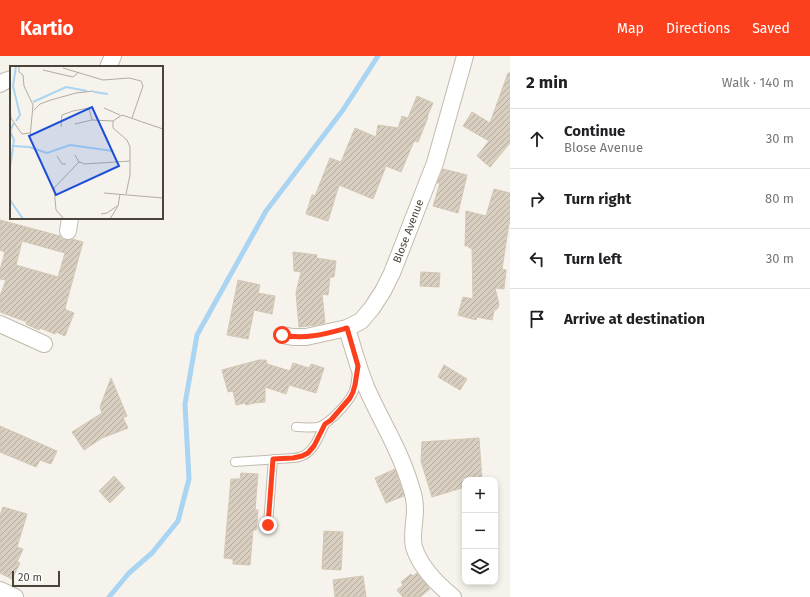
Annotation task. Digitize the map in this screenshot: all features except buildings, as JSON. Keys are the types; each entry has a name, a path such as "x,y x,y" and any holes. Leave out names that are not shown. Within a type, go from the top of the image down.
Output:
{"street":[{"path":"108,66 113,56"},
{"name":"Blose Avenue","path":"282,335 293,338 306,338 347,328 361,321 372,308 392,273 435,162 466,56"},
{"path":"0,84 10,79"},
{"path":"0,324 44,344"},
{"path":"347,328 358,366 367,389 401,456 410,483 415,500 416,511 413,538 414,546 422,563 432,577 453,597"},
{"path":"0,590 15,597"}],"lane":[{"path":"296,428 317,427 331,420 350,398 353,392 358,366"},
{"path":"235,462 302,456 308,453 314,446 325,424"},
{"path":"268,525 273,459"}],"waterway":[{"path":"109,597 129,573 152,553 178,521 189,479 185,404 197,335 266,211 343,110 378,56"}],"route":[{"path":"268,525 273,459 293,458 308,453 314,446 325,424 331,420 350,398 355,385 358,366 347,328 306,338 293,338 282,335"}]}
